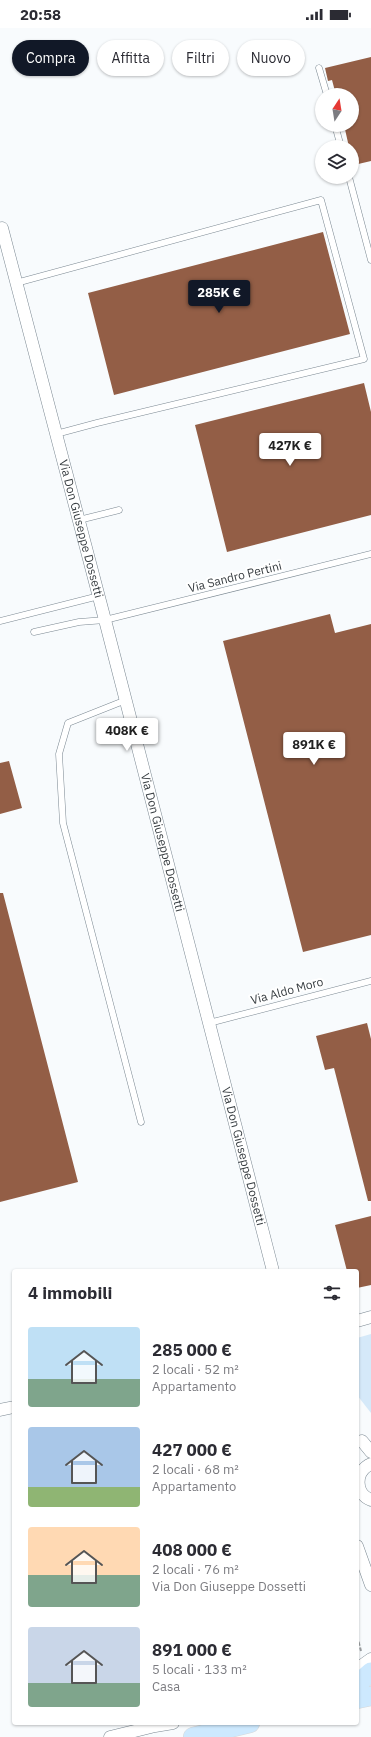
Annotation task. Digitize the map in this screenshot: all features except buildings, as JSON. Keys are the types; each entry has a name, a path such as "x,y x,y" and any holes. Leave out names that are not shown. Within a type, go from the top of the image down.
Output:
{"main road":[{"path":"359,1681 364,1679 371,1672"},
{"path":"359,1699 371,1696"},
{"path":"193,1737 242,1725"}],"street":[{"name":"Via Don Giuseppe Dossetti","path":"2,228 126,700 272,1269"},
{"path":"359,1320 371,1317"},
{"path":"0,1410 12,1407"},
{"path":"362,1441 371,1452"},
{"path":"359,1481 360,1472 371,1464"},
{"path":"359,1491 371,1500"},
{"path":"359,1552 371,1585"},
{"path":"359,1668 371,1659"},
{"path":"110,1737 161,1725"}],"lane":[{"path":"320,68 325,88"},
{"path":"351,184 371,260"},
{"path":"16,283 321,200 364,359 56,434"},
{"path":"79,520 119,510"},
{"name":"Via Sandro Pertini","path":"34,632 79,622 105,620 371,554"},
{"path":"0,621 98,596"},
{"path":"126,700 68,723 59,754 63,822 141,1122"},
{"name":"Via Aldo Moro","path":"209,1023 371,981"}],"shaded area":[{"path":"371,1334 371,1413 359,1398 359,1337"}]}
